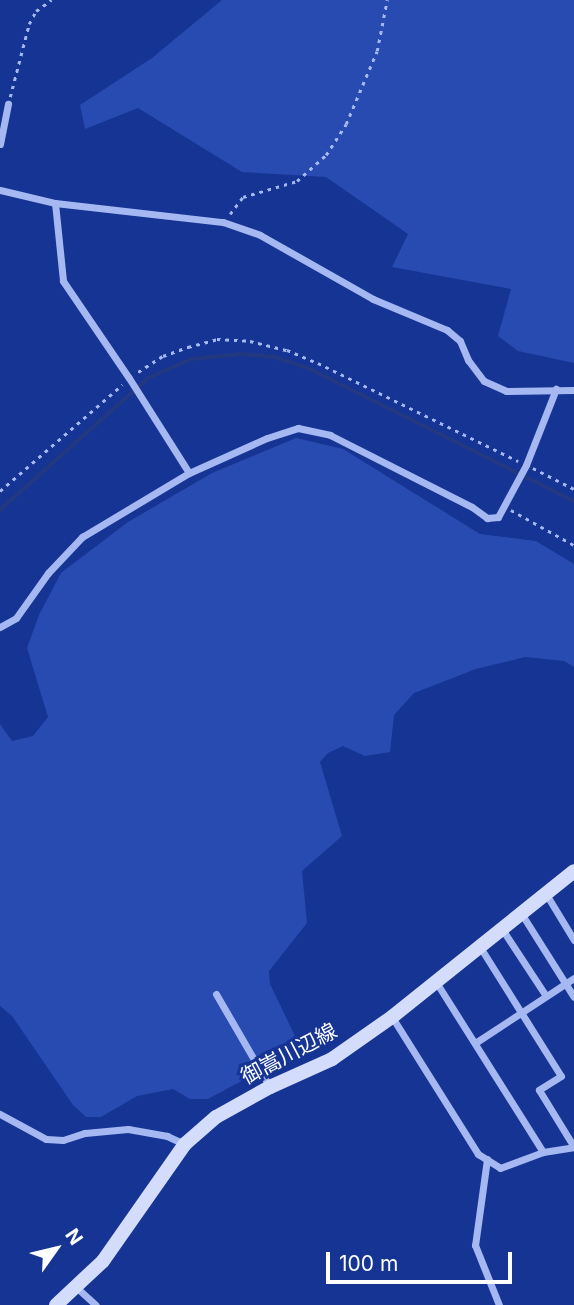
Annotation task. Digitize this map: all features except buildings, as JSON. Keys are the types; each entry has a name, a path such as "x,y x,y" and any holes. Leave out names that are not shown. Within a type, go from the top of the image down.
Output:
{"main road":[{"name":"御嵩川辺線","path":"56,1305 103,1261 185,1144 216,1117 270,1087 332,1059 392,1017 546,894 573,876"}],"street":[{"path":"0,144 8,104"},
{"path":"0,190 54,204 223,222 260,235 373,299 447,330 460,341 468,360 484,382 506,391 556,388 574,390"},
{"path":"54,204 63,281 130,378 189,473"},
{"path":"0,627 16,618 48,573 82,537 189,473 267,438 298,428 330,435 472,507 487,518 498,517 527,465 556,388"},
{"path":"546,894 574,940"},
{"path":"521,914 574,997"},
{"path":"502,929 546,996"},
{"path":"392,1017 478,1154 500,1168 543,1152 574,1147 539,1090 561,1076 480,947"},
{"path":"475,1043 574,978"},
{"path":"436,982 543,1152"},
{"path":"216,994 270,1087"},
{"path":"0,1114 46,1139 63,1140 85,1133 128,1129 167,1136 185,1144"},
{"path":"487,1159 475,1245 499,1305"},
{"path":"77,1288 96,1305"}],"path":[{"path":"8,104 29,23 36,11 51,0"},
{"path":"223,222 243,197 297,181 326,155 346,124 377,51 387,0"},
{"path":"0,491 130,378 163,356 217,339 250,341 287,350 318,363 574,489"},
{"path":"505,507 574,545"}],"shaded area":[{"path":"222,0 574,0 574,363 518,351 498,336 511,289 392,267 408,234 326,177 242,172 138,108 85,129 80,105 152,58"},
{"path":"296,438 343,449 480,534 536,541 574,564 574,667 564,661 525,657 476,669 414,693 394,715 390,752 365,756 343,746 328,753 320,762 342,836 302,871 307,923 269,971 270,984 295,1036 290,1055 208,1099 190,1099 173,1089 137,1096 101,1117 86,1117 73,1105 12,1016 0,1006 0,724 12,741 33,736 48,717 27,648 39,615 61,573 128,522 212,473"}],"waterway":[{"path":"0,510 148,378 192,359 242,354 275,357 310,369 574,501"}]}
